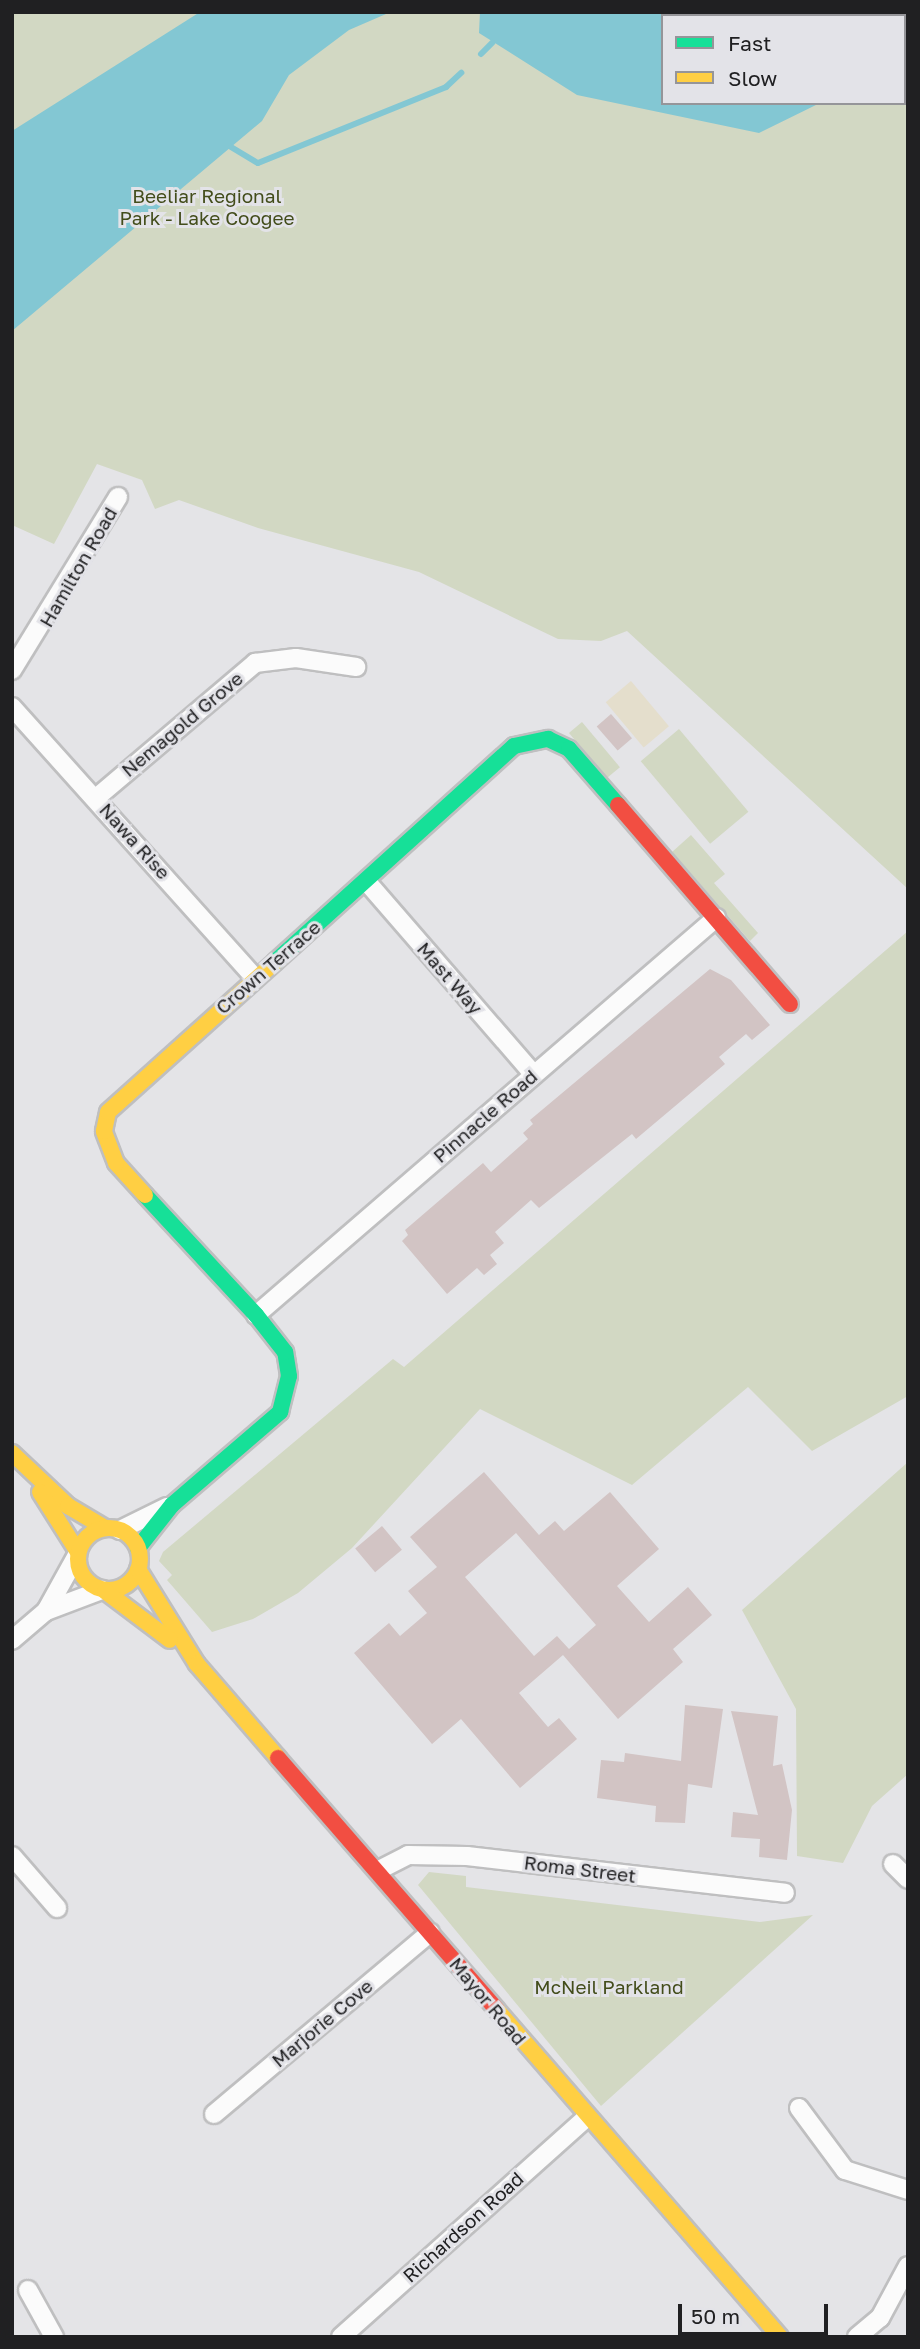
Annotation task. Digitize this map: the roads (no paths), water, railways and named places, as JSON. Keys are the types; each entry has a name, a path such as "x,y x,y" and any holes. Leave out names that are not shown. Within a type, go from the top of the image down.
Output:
{"main road":[{"name":"Crown Terrace","path":"138,1548 172,1505 280,1412 289,1376 285,1352 256,1315 116,1163 104,1131 108,1112 122,1094 367,882 514,746 548,739 569,749 790,1004"},
{"path":"18,1459 68,1506 112,1529 138,1548 138,1569 131,1581 104,1590 79,1571 78,1554 18,1459"},
{"path":"78,1554 88,1536 112,1529"},
{"name":"Mayor Road","path":"138,1569 197,1664 379,1870 586,2118 780,2337"},
{"name":"Mayor Road","path":"104,1590 197,1664"}],"street":[{"name":"Hamilton Road","path":"12,670 118,497"},
{"name":"Nemagold Grove","path":"96,798 255,663 296,658 356,667"},
{"name":"Nawa Rise","path":"12,707 255,978"},
{"name":"Mast Way","path":"367,882 534,1074"},
{"name":"Pinnacle Road","path":"256,1315 716,918"},
{"name":"Crown Terrace","path":"112,1529 172,1505"},
{"path":"12,1640 46,1611 78,1554"},
{"path":"46,1611 104,1590"},
{"name":"Roma Street","path":"379,1870 408,1855 467,1856 785,1893"},
{"path":"12,1856 57,1908"},
{"path":"892,1864 908,1879"},
{"name":"Marjorie Cove","path":"214,2114 430,1933"},
{"path":"799,2108 845,2169 908,2190"},
{"name":"Richardson Road","path":"341,2337 586,2118"},
{"path":"857,2337 880,2318 908,2266"},
{"path":"28,2290 54,2337"}],"water":[{"path":"200,12 386,14 349,30 289,75 262,121 12,331 12,131"},
{"path":"480,12 908,12 908,81 906,14 661,14 661,105 816,105 759,133 577,95 479,33"}],"waterway":[{"path":"481,54 492,43"},
{"path":"231,147 258,163 446,87 461,73"}],"park label":[{"name":"Beeliar Regional Park - Lake Coogee","path":"207,207"},
{"name":"McNeil Parkland","path":"609,1987"}]}
